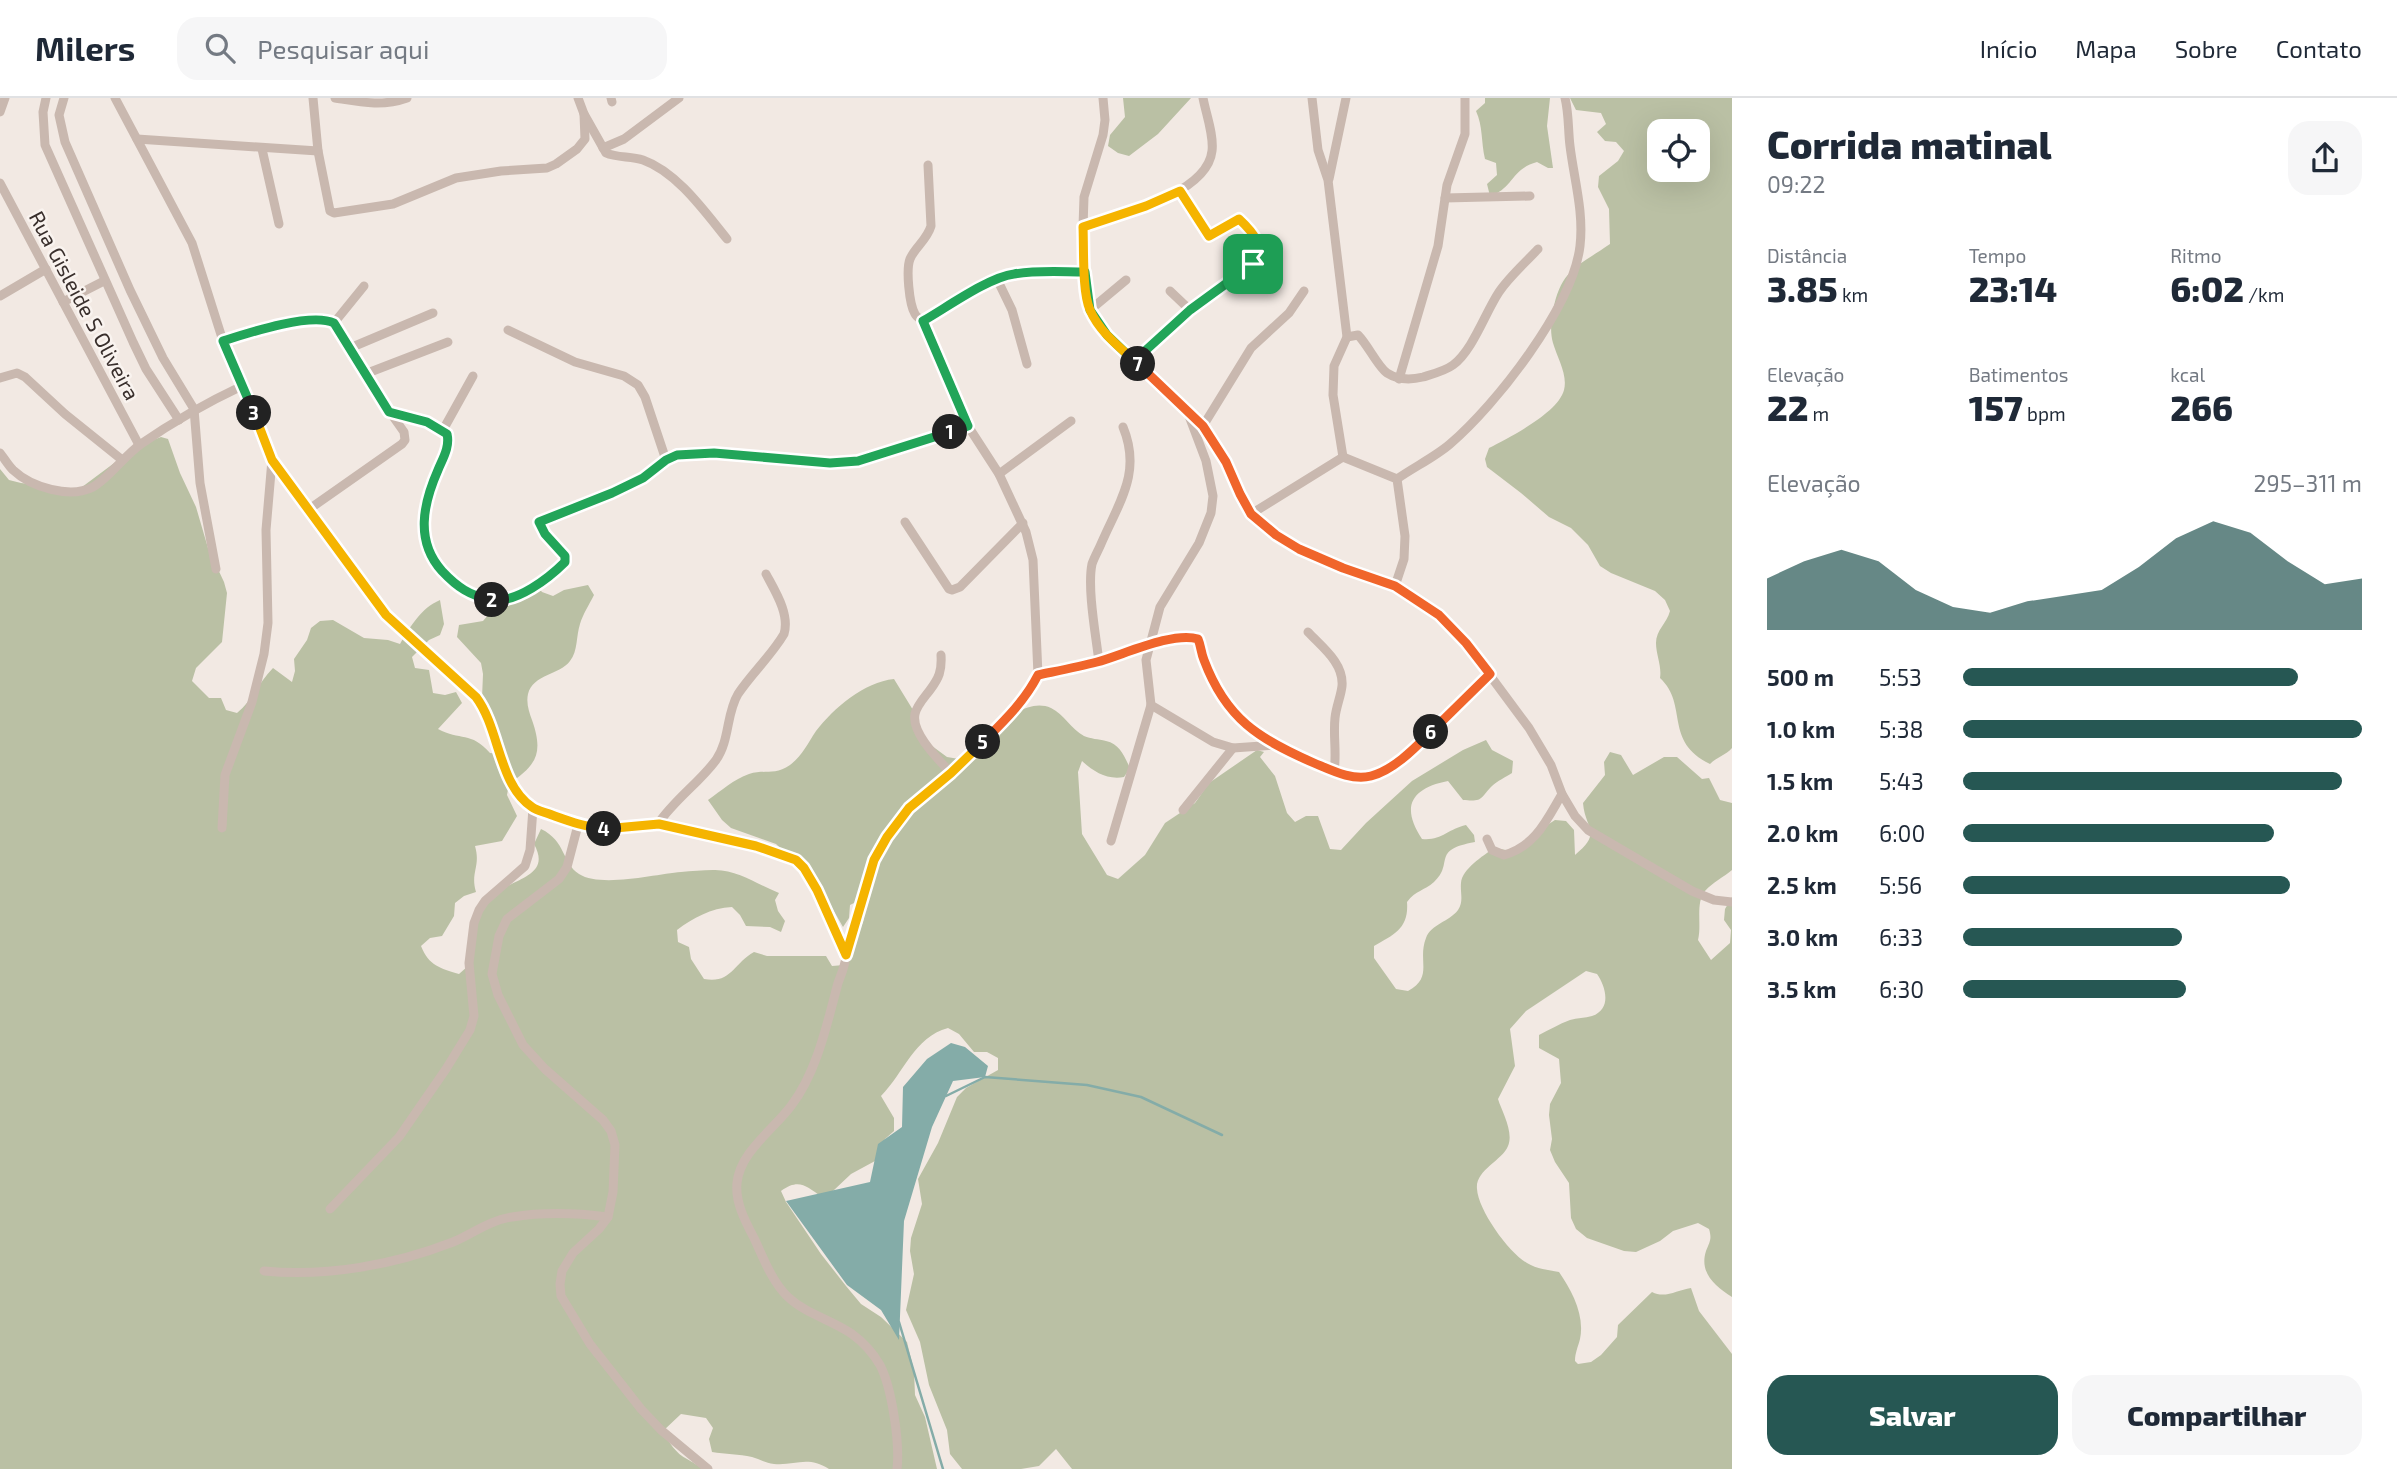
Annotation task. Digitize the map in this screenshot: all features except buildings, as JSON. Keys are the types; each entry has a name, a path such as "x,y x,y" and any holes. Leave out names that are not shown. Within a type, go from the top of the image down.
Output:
{"street":[{"path":"0,112 5,98"},
{"path":"46,98 43,112 45,145 104,281 146,369 179,420"},
{"path":"64,98 59,115 65,142 130,290 163,358 194,409 200,483 216,569"},
{"path":"313,98 318,151 330,211 339,213 393,204 456,178 547,168 577,149 585,139 584,114"},
{"path":"335,98 371,104 393,103 407,98"},
{"path":"578,98 603,148 610,155 646,161 666,174 685,190 727,239"},
{"path":"603,148 624,139 678,98"},
{"path":"1103,98 1103,135 1084,197 1083,227 1090,310 1107,335 1188,415 1203,426 1226,462 1251,514 1276,535 1299,549 1395,586 1439,615 1466,643 1529,728 1551,765 1562,794 1575,816 1588,830 1692,891 1714,900 1732,902"},
{"path":"1083,227 1146,206 1180,191 1200,176 1209,164 1212,150 1203,98"},
{"path":"1312,98 1318,150 1328,180 1347,337 1334,366 1333,395 1343,457"},
{"path":"1328,180 1346,98"},
{"path":"1399,379 1438,246 1447,185 1465,134 1465,98"},
{"path":"1397,479 1450,445 1484,409 1527,356 1557,311 1573,274 1580,248 1581,223 1565,98"},
{"path":"119,101 192,243 223,341 244,385 272,460 395,624 476,697 485,709 513,787 533,808 578,825 602,829 659,824 756,846 796,860 817,890 846,955"},
{"path":"43,112 59,115"},
{"path":"137,139 318,151"},
{"path":"262,149 279,224"},
{"path":"897,1469 892,1408 881,1367 868,1349 852,1334 803,1308 781,1290 745,1220 737,1186 739,1171 745,1158 792,1105 806,1081 825,1030 874,860 887,837 909,808 951,773 1012,713 1027,695 1038,675 1033,559 1023,523 999,474 968,426 923,321 912,307 908,280 911,256 931,226 928,166"},
{"name":"Rua Gisleide S Oliveira","path":"0,183 4,200 46,269 139,444"},
{"path":"1134,361 1190,310 1253,264 1257,256 1255,234 1239,219 1209,236 1180,191"},
{"path":"1445,198 1531,196"},
{"path":"1347,337 1358,335 1369,346 1384,371 1399,379 1415,379 1454,364 1466,349 1499,291 1538,249"},
{"path":"0,296 46,269"},
{"path":"923,321 997,279 1014,274 1085,272"},
{"path":"997,279 1012,310 1027,364"},
{"path":"1090,310 1126,280"},
{"path":"63,302 104,281"},
{"path":"334,323 364,286"},
{"path":"1170,291 1190,310"},
{"path":"1203,426 1251,348 1289,313 1304,291"},
{"path":"350,348 433,313"},
{"path":"223,341 264,328 324,320 334,323 404,432 405,440 308,510"},
{"path":"508,330 575,362 624,376 638,385 645,397 666,460"},
{"path":"365,374 448,342"},
{"path":"0,378 17,373 25,377 65,414 121,459"},
{"path":"443,430 472,376"},
{"path":"0,453 14,471 35,485 69,492 82,491 95,486 139,444 194,409 244,385"},
{"path":"389,412 427,422 443,430 449,439 448,448 429,490 423,518 426,545 439,568 456,585 467,593 499,601 513,597 538,583 565,562 565,556 545,534 539,522 632,483 677,455 714,453 830,463 858,461 968,426"},
{"path":"1111,841 1151,705 1146,660 1160,607 1199,543 1212,513 1213,496 1206,461 1188,415"},
{"path":"999,474 1071,421"},
{"path":"1099,662 1093,611 1092,564 1121,500 1129,474 1132,457 1123,427"},
{"path":"1343,457 1397,479"},
{"path":"1251,514 1343,457"},
{"path":"222,828 225,775 252,702 264,654 268,623 266,530 272,460"},
{"path":"1395,586 1405,559 1405,536 1397,479"},
{"path":"905,522 952,590 960,587 1023,523"},
{"path":"659,824 665,814 699,782 718,757 738,695 784,634 787,625 783,611 766,574"},
{"path":"1308,632 1340,669 1342,685 1335,717 1337,754 1334,772"},
{"path":"1038,675 1099,662 1149,645 1185,637 1198,639 1203,658 1221,695 1231,710 1254,731 1274,745 1334,772 1353,777 1368,777 1385,771 1424,739 1490,674"},
{"path":"941,655 941,673 919,704 915,722 919,734 933,754 951,773"},
{"path":"1151,705 1213,743 1233,748 1274,745"},
{"path":"1183,810 1233,748"},
{"path":"1487,839 1492,850 1504,855 1524,846 1539,833 1562,794"},
{"path":"330,1209 399,1137 470,1030 474,1016 469,963 474,923 478,910 485,901 525,866 530,850 533,808"},
{"path":"578,825 568,867 559,878 507,919 499,936 492,974 498,995 523,1045 545,1069 603,1120 611,1131 615,1145 613,1192 608,1217 600,1229 573,1254 562,1271 561,1296 590,1344 641,1409 660,1430 708,1469"},
{"path":"264,1271 325,1273 405,1258 455,1241 510,1217 550,1214 608,1217"}],"green space":[{"path":"1123,98 1191,98 1158,134 1129,156 1108,146 1110,135 1125,117"},
{"path":"1485,98 1550,98 1547,126 1553,168 1537,162 1528,165 1503,189 1490,196 1487,184 1497,175 1496,163 1485,159 1476,111 1485,103"},
{"path":"1570,98 1732,98 1732,748 1710,764 1686,745 1669,689 1660,678 1656,643 1670,611 1665,600 1655,591 1600,566 1588,545 1571,528 1549,517 1487,467 1485,459 1489,448 1543,416 1560,399 1564,390 1565,378 1551,331 1556,297 1572,270 1610,244 1609,209 1598,187 1599,176 1618,161 1624,151 1616,142 1605,141 1597,132 1606,124 1601,113 1576,110"},
{"path":"161,437 168,439 227,593 222,642 196,668 192,681 209,698 221,698 226,710 237,713 273,668 292,682 294,659 307,640 311,628 320,621 333,620 364,638 400,644 422,613 440,600 444,624 440,635 429,640 412,657 415,668 429,670 433,693 445,695 456,692 462,703 438,729 471,739 490,753 502,754 482,698 481,663 457,637 459,625 483,621 502,600 521,599 538,587 542,592 553,596 564,590 588,585 594,595 581,620 570,661 566,666 535,682 528,694 537,750 526,771 509,784 507,795 517,816 502,841 475,846 476,892 455,903 454,916 442,936 430,938 421,946 432,962 459,974 468,966 479,907 537,867 538,853 534,844 541,829 560,846 569,864 579,874 589,878 614,880 722,870 779,893 775,900 785,921 781,932 770,927 746,926 732,907 703,914 677,930 678,942 689,947 691,959 704,979 713,980 726,976 754,952 767,956 826,956 832,966 844,965 863,922 865,910 860,900 850,905 849,918 843,927 819,885 776,844 731,828 708,800 743,776 779,770 790,765 823,722 841,705 872,685 894,679 913,710 915,723 928,743 947,757 959,759 1014,714 1039,706 1056,711 1084,736 1111,743 1118,748 1130,768 1124,777 1101,774 1082,761 1078,772 1082,834 1107,875 1118,879 1145,855 1165,823 1195,803 1209,783 1257,750 1264,752 1260,757 1275,776 1287,813 1295,822 1306,816 1318,816 1330,849 1341,850 1412,781 1463,750 1486,740 1492,750 1513,761 1512,773 1494,784 1478,800 1463,800 1448,781 1426,788 1413,800 1412,817 1422,839 1440,837 1466,825 1474,835 1475,842 1461,845 1448,853 1440,875 1407,902 1403,924 1374,946 1374,958 1396,989 1408,991 1421,980 1428,933 1458,910 1462,878 1479,859 1494,848 1518,852 1535,833 1555,820 1566,821 1574,830 1575,855 1583,847 1588,841 1590,830 1583,803 1605,775 1604,762 1610,752 1621,755 1633,775 1664,757 1677,757 1702,779 1709,778 1720,800 1732,803 1732,870 1711,885 1702,896 1698,940 1711,960 1730,943 1731,930 1724,920 1725,909 1732,897 1732,1297 1714,1283 1707,1272 1704,1259 1710,1232 1698,1223 1673,1231 1660,1241 1636,1252 1624,1251 1587,1238 1576,1229 1571,1218 1569,1183 1550,1150 1550,1104 1561,1083 1559,1059 1539,1048 1539,1035 1570,1020 1598,1013 1605,1003 1605,991 1597,974 1586,971 1526,1011 1510,1029 1515,1066 1498,1099 1509,1128 1508,1146 1480,1176 1477,1189 1489,1219 1512,1250 1531,1265 1559,1272 1568,1287 1581,1321 1575,1358 1578,1364 1591,1362 1601,1355 1617,1337 1618,1325 1652,1292 1666,1294 1691,1288 1699,1311 1732,1354 1732,1469 1072,1469 1056,1449 1039,1466 1021,1469 962,1469 950,1454 947,1430 929,1385 920,1342 906,1310 914,1274 911,1238 922,1204 918,1179 938,1143 957,1097 966,1088 998,1070 998,1058 987,1052 974,1052 959,1034 948,1028 926,1039 918,1047 881,1096 894,1118 894,1131 885,1139 875,1161 851,1174 833,1191 822,1197 798,1184 781,1191 821,1254 861,1304 881,1317 907,1342 914,1371 915,1395 925,1417 937,1469 829,1469 814,1463 774,1464 747,1456 712,1452 709,1439 713,1428 706,1418 681,1414 663,1431 679,1454 702,1469 0,1469 0,469 9,480 78,490 137,446"}],"water":[{"path":"951,1043 965,1047 988,1066 985,1077 953,1081 932,1127 904,1221 899,1340 881,1310 847,1285 786,1201 870,1182 878,1144 902,1127 903,1087 927,1059"}],"waterway":[{"path":"946,1096 985,1077 1087,1085 1141,1097 1222,1135"},
{"path":"899,1322 943,1469"}],"route":[{"path":"1253,264 1190,310 1134,361 1107,335 1090,310 1087,296 1085,272 1014,274 1001,277 923,321 968,426 858,461 830,463 714,453 677,455 643,478 539,522 545,534 565,556 565,562 538,583 513,597 499,601 467,593 456,585 439,568 426,545 423,518 429,490 448,448 447,434 427,422 389,412 334,323 328,320 301,322 264,328 223,341 244,385 272,460 386,615 476,697 485,709 513,787 522,798 533,808 578,825 602,829 659,824 786,855 804,868 817,890 846,955 874,860 887,837 909,808 951,773 1012,713 1027,695 1038,675 1099,662 1149,645 1185,637 1195,638 1200,642 1203,658 1221,695 1231,710 1254,731 1274,745 1334,772 1353,777 1368,777 1385,771 1424,739 1490,674 1466,643 1439,615 1395,586 1299,549 1276,535 1251,514 1226,462 1203,426 1188,415 1107,335 1090,310 1083,227 1146,206 1180,191 1209,236 1239,219 1255,234 1258,246 1253,264"}]}
